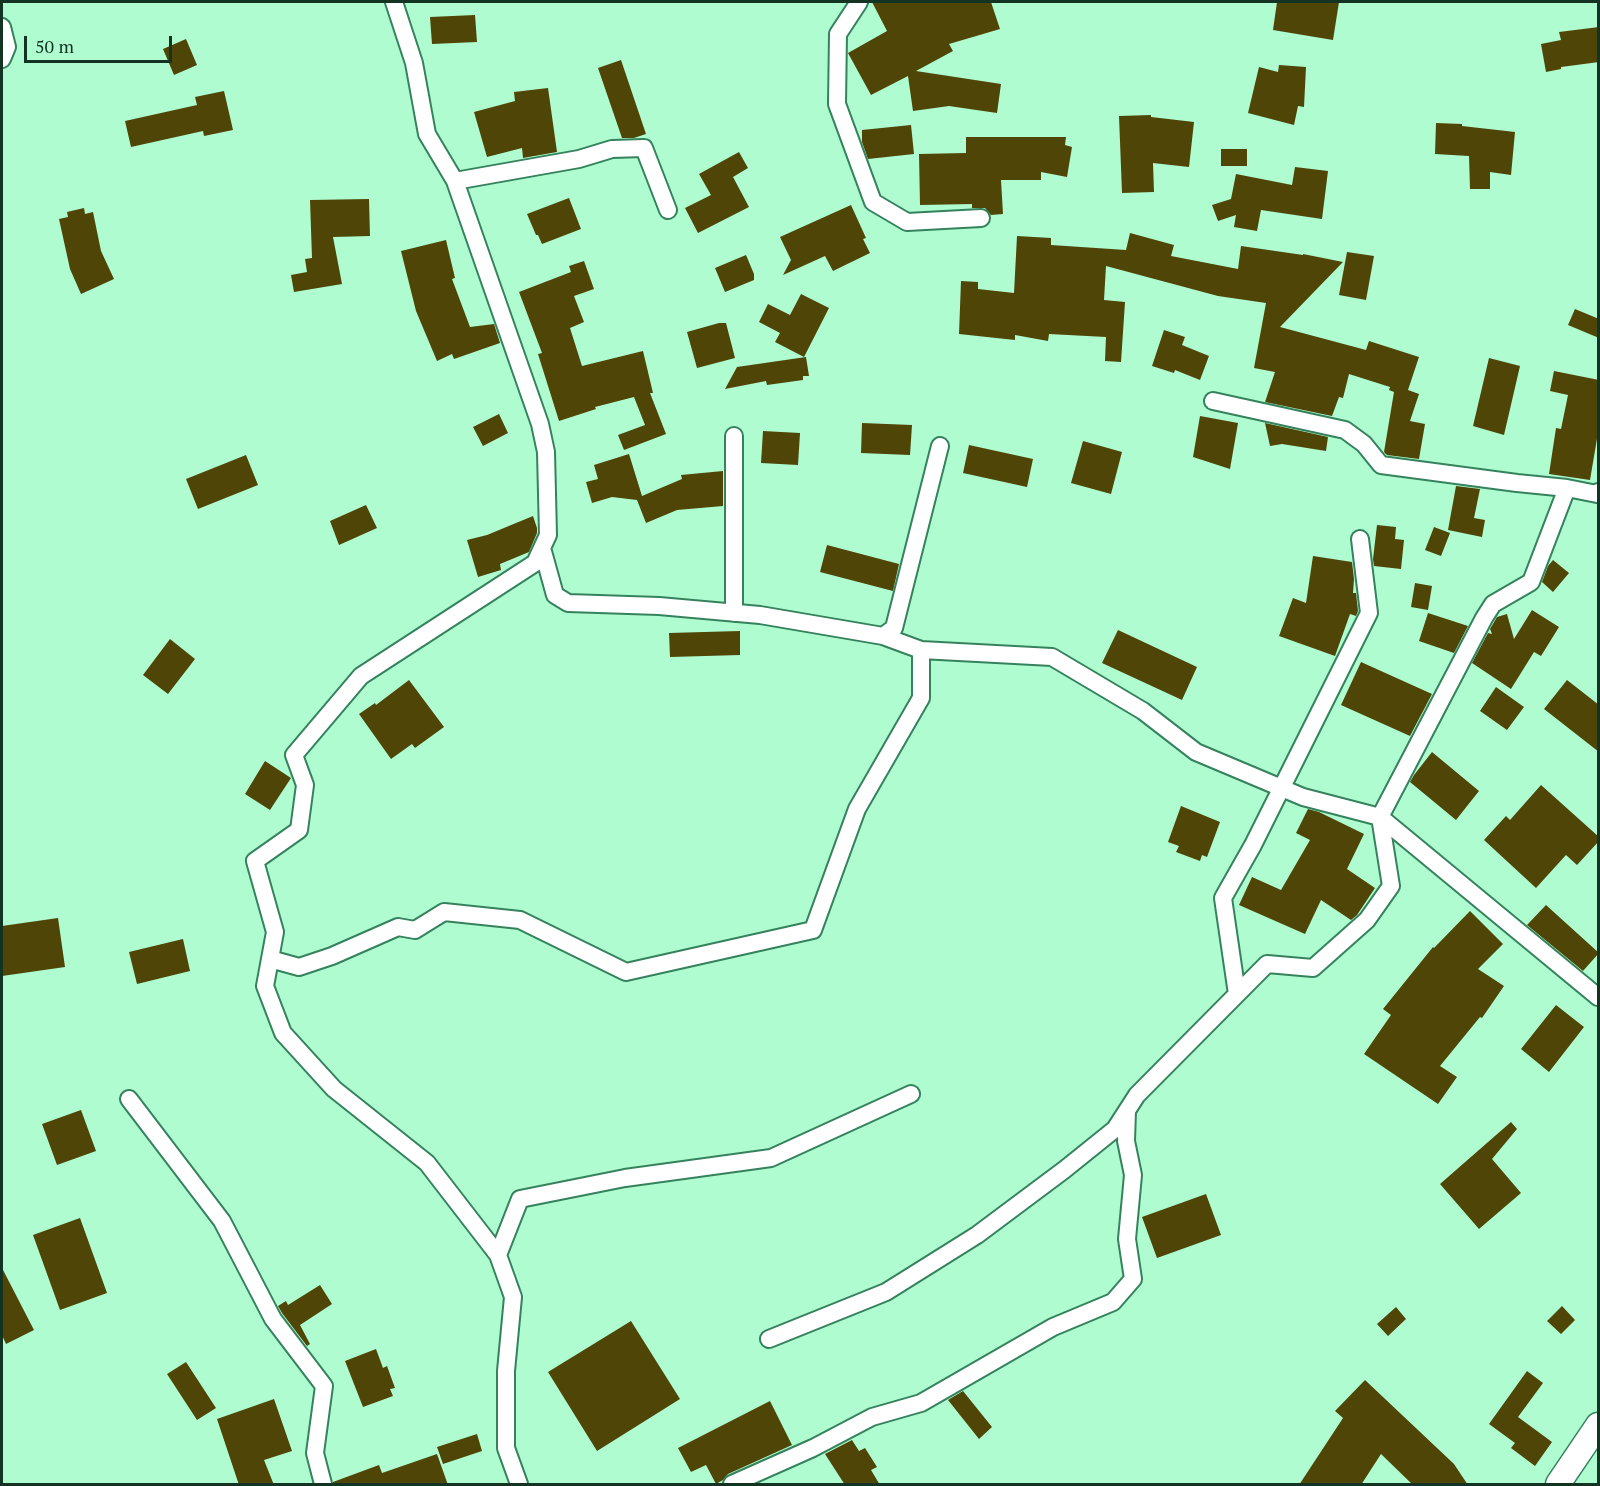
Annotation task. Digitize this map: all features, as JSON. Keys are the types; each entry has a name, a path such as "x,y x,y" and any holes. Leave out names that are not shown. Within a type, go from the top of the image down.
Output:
{"street":[{"path":"394,2 414,63 427,134 455,182 540,424 546,452 548,535 536,563 361,676 294,755 305,785 299,830 255,861 275,932 265,986 283,1033 334,1089 427,1163 498,1255 513,1297 506,1371 506,1448 519,1485"},
{"path":"859,2 838,34 837,104 873,202 907,222 981,218"},
{"path":"2,27 7,47 2,59"},
{"path":"455,182 579,159 612,149 644,148 668,210"},
{"path":"1213,401 1345,430 1365,444 1382,465 1567,488 1597,494 1599,492"},
{"path":"734,436 734,613"},
{"path":"883,636 894,628 940,446"},
{"path":"769,1339 886,1292 977,1235 1115,1129 1137,1095 1267,964 1313,968 1367,920 1391,886 1380,817 1484,618 1493,604 1531,582 1567,488"},
{"path":"1237,993 1223,898 1253,845 1369,613 1360,539"},
{"path":"542,548 555,595 568,603 659,606 760,615 883,636 921,650 1052,657 1143,711 1196,752 1303,797 1380,817 1599,997"},
{"path":"270,959 299,967 332,956 398,927 416,930 444,912 520,920 626,972 813,930 857,808 921,698 921,650"},
{"path":"498,1255 520,1199 625,1178 771,1158 911,1094"},
{"path":"129,1099 222,1221 273,1319 324,1386 315,1453 323,1485"},
{"path":"732,1485 813,1448 872,1417 921,1403 1053,1327 1113,1302 1134,1279 1127,1239 1133,1175 1126,1141 1127,1110"},
{"path":"1563,1483 1599,1425"}],"building":[{"path":"872,2 991,2 1000,29 949,44 953,51 916,71 1001,84 997,113 949,106 913,111 908,76 871,95 848,53 887,31"},
{"path":"1277,2 1339,2 1333,40 1273,30"},
{"path":"475,15 477,42 432,44 430,17"},
{"path":"1599,27 1599,62 1561,67 1561,69 1546,72 1541,44 1561,40 1559,32"},
{"path":"186,39 197,65 174,75 163,49"},
{"path":"621,60 646,134 634,138 622,138 598,68"},
{"path":"1279,65 1306,67 1304,107 1298,106 1294,125 1248,113 1259,67 1278,72"},
{"path":"548,88 557,152 523,158 522,148 487,157 474,112 515,101 514,92"},
{"path":"224,91 233,130 204,136 203,131 131,147 125,121 197,105 195,97"},
{"path":"1151,115 1151,117 1194,122 1189,167 1153,163 1154,192 1122,193 1119,116"},
{"path":"1436,123 1462,124 1462,126 1515,132 1511,175 1490,172 1490,189 1470,189 1469,156 1435,154"},
{"path":"911,125 914,154 868,159 862,142 862,130"},
{"path":"966,137 1066,137 1065,145 1072,147 1067,177 1041,172 1041,180 1001,180 1003,214 991,215 985,208 972,208 972,204 920,205 919,154 966,153"},
{"path":"1221,149 1247,149 1247,166 1221,166"},
{"path":"739,152 748,168 733,177 749,207 698,233 685,208 711,195 699,174"},
{"path":"1295,167 1328,171 1322,219 1261,210 1257,231 1234,227 1236,215 1218,221 1212,205 1231,199 1236,174 1292,185"},
{"path":"569,198 581,229 542,244 527,214"},
{"path":"369,199 370,236 333,237 342,284 294,292 291,275 307,272 305,259 312,258 310,200"},
{"path":"851,205 866,238 863,239 870,253 833,271 825,256 783,275 791,260 780,237"},
{"path":"84,208 85,214 93,212 101,251 114,279 81,294 70,269 59,219 68,217 67,212"},
{"path":"1130,233 1174,245 1171,256 1238,269 1241,246 1343,262 1280,327 1366,350 1369,341 1419,357 1408,390 1419,394 1410,421 1425,424 1419,459 1387,455 1384,452 1394,392 1389,390 1390,387 1349,374 1343,398 1339,397 1332,416 1265,402 1275,372 1254,368 1266,303 1218,296 1106,266 1104,300 1125,302 1121,362 1105,361 1106,337 1049,334 1048,341 1015,335 1015,340 959,334 961,281 978,282 978,289 1014,293 1017,236 1051,238 1051,245 1126,250"},
{"path":"446,240 455,278 452,279 470,327 494,324 500,343 454,359 452,354 437,361 416,311 401,251"},
{"path":"1347,252 1374,256 1366,300 1339,295"},
{"path":"746,255 754,274 754,280 725,292 715,268"},
{"path":"584,261 594,289 574,296 584,322 570,328 582,366 643,351 653,393 650,393 666,434 624,450 618,435 645,425 634,397 595,407 596,409 559,421 538,354 542,353 519,292 571,272 569,266"},
{"path":"801,294 829,308 804,357 775,342 780,333 759,322 768,304 790,315"},
{"path":"1575,309 1599,319 1599,338 1568,325"},
{"path":"726,323 735,358 697,368 687,332"},
{"path":"1164,330 1185,337 1182,345 1209,356 1200,380 1175,370 1174,373 1152,366"},
{"path":"806,357 809,376 803,376 803,380 767,385 766,381 725,389 737,367"},
{"path":"1489,358 1520,366 1504,435 1473,426"},
{"path":"1554,371 1599,380 1599,427 1590,480 1549,474 1556,428 1561,429 1568,395 1550,391"},
{"path":"499,414 508,433 483,446 473,427"},
{"path":"1200,416 1238,423 1230,469 1193,457"},
{"path":"862,423 912,425 910,455 861,453"},
{"path":"1265,423 1328,437 1326,451 1282,444 1270,446"},
{"path":"763,431 800,433 798,465 761,463"},
{"path":"1083,441 1122,452 1111,494 1071,483"},
{"path":"969,445 1033,459 1027,487 963,473"},
{"path":"629,454 642,496 682,479 681,475 723,471 723,506 677,510 646,523 637,500 612,497 592,503 586,482 598,479 594,465"},
{"path":"246,455 258,485 198,509 186,479"},
{"path":"1456,486 1480,489 1474,518 1485,520 1482,537 1448,530"},
{"path":"366,505 377,528 339,545 330,521"},
{"path":"533,516 537,533 529,552 500,564 501,570 478,577 467,540 487,535"},
{"path":"1377,525 1396,527 1395,539 1404,540 1401,569 1374,566"},
{"path":"1434,527 1450,533 1441,556 1425,550"},
{"path":"827,545 899,564 893,591 820,572"},
{"path":"1313,556 1352,562 1353,593 1356,593 1358,611 1356,616 1350,614 1335,656 1279,636 1293,598 1306,603"},
{"path":"1553,560 1569,573 1553,592 1542,582"},
{"path":"1415,583 1432,586 1428,610 1411,607"},
{"path":"1532,610 1559,627 1541,656 1534,652 1511,689 1472,663 1488,633 1492,634 1490,629 1497,617 1507,614 1514,639"},
{"path":"1428,613 1468,626 1454,653 1419,641"},
{"path":"1118,630 1197,667 1182,700 1102,663"},
{"path":"740,631 740,655 670,657 669,633"},
{"path":"170,639 195,659 168,694 143,675"},
{"path":"1361,662 1432,694 1410,736 1341,705"},
{"path":"409,680 444,727 415,748 412,744 391,759 359,714 375,703 376,705"},
{"path":"1567,680 1599,705 1599,752 1544,709"},
{"path":"1496,687 1524,707 1507,730 1480,711"},
{"path":"1432,752 1479,791 1456,820 1410,782"},
{"path":"265,761 291,778 270,810 245,794"},
{"path":"1541,785 1599,837 1599,841 1577,865 1566,855 1536,888 1484,840 1506,816 1510,820"},
{"path":"1181,806 1220,822 1207,857 1202,855 1200,861 1176,852 1179,846 1168,842"},
{"path":"1308,809 1364,834 1347,869 1375,888 1351,920 1321,900 1305,934 1239,905 1252,877 1281,890 1310,840 1296,833"},
{"path":"1546,905 1599,953 1583,971 1527,925"},
{"path":"1470,911 1503,944 1478,969 1504,986 1482,1018 1480,1017 1440,1066 1457,1077 1438,1104 1364,1054 1391,1015 1383,1009 1433,947"},
{"path":"58,918 65,967 2,976 2,926"},
{"path":"183,939 190,971 137,984 129,952"},
{"path":"1556,1005 1584,1027 1549,1072 1521,1049"},
{"path":"81,1110 96,1151 57,1165 42,1124"},
{"path":"1511,1122 1517,1129 1492,1159 1521,1193 1479,1229 1440,1184"},
{"path":"1206,1194 1221,1235 1157,1258 1142,1217"},
{"path":"80,1218 107,1293 60,1310 33,1235"},
{"path":"2,1268 34,1330 6,1344 2,1335"},
{"path":"320,1285 332,1304 300,1325 310,1344 307,1346 278,1306 286,1301 288,1305"},
{"path":"1562,1306 1575,1320 1561,1334 1547,1321"},
{"path":"1396,1307 1406,1319 1388,1336 1377,1324"},
{"path":"631,1321 680,1399 597,1451 548,1372"},
{"path":"376,1349 383,1368 387,1366 395,1388 390,1389 393,1396 363,1407 345,1361"},
{"path":"186,1362 216,1408 197,1420 167,1374"},
{"path":"1527,1371 1543,1383 1518,1417 1552,1442 1535,1466 1511,1448 1515,1443 1489,1424"},
{"path":"1365,1380 1454,1464 1468,1485 1413,1485 1381,1454 1361,1485 1299,1485 1343,1418 1335,1411"},
{"path":"963,1391 992,1427 979,1439 948,1400"},
{"path":"274,1399 292,1451 264,1460 274,1485 239,1485 217,1419"},
{"path":"770,1401 792,1445 728,1474 716,1484 706,1465 691,1472 678,1448"},
{"path":"477,1434 482,1451 443,1464 437,1447"},
{"path":"852,1440 859,1451 865,1448 877,1467 871,1470 880,1485 845,1485 825,1454"},
{"path":"437,1454 448,1485 333,1485 333,1482 379,1465 382,1473"}]}
